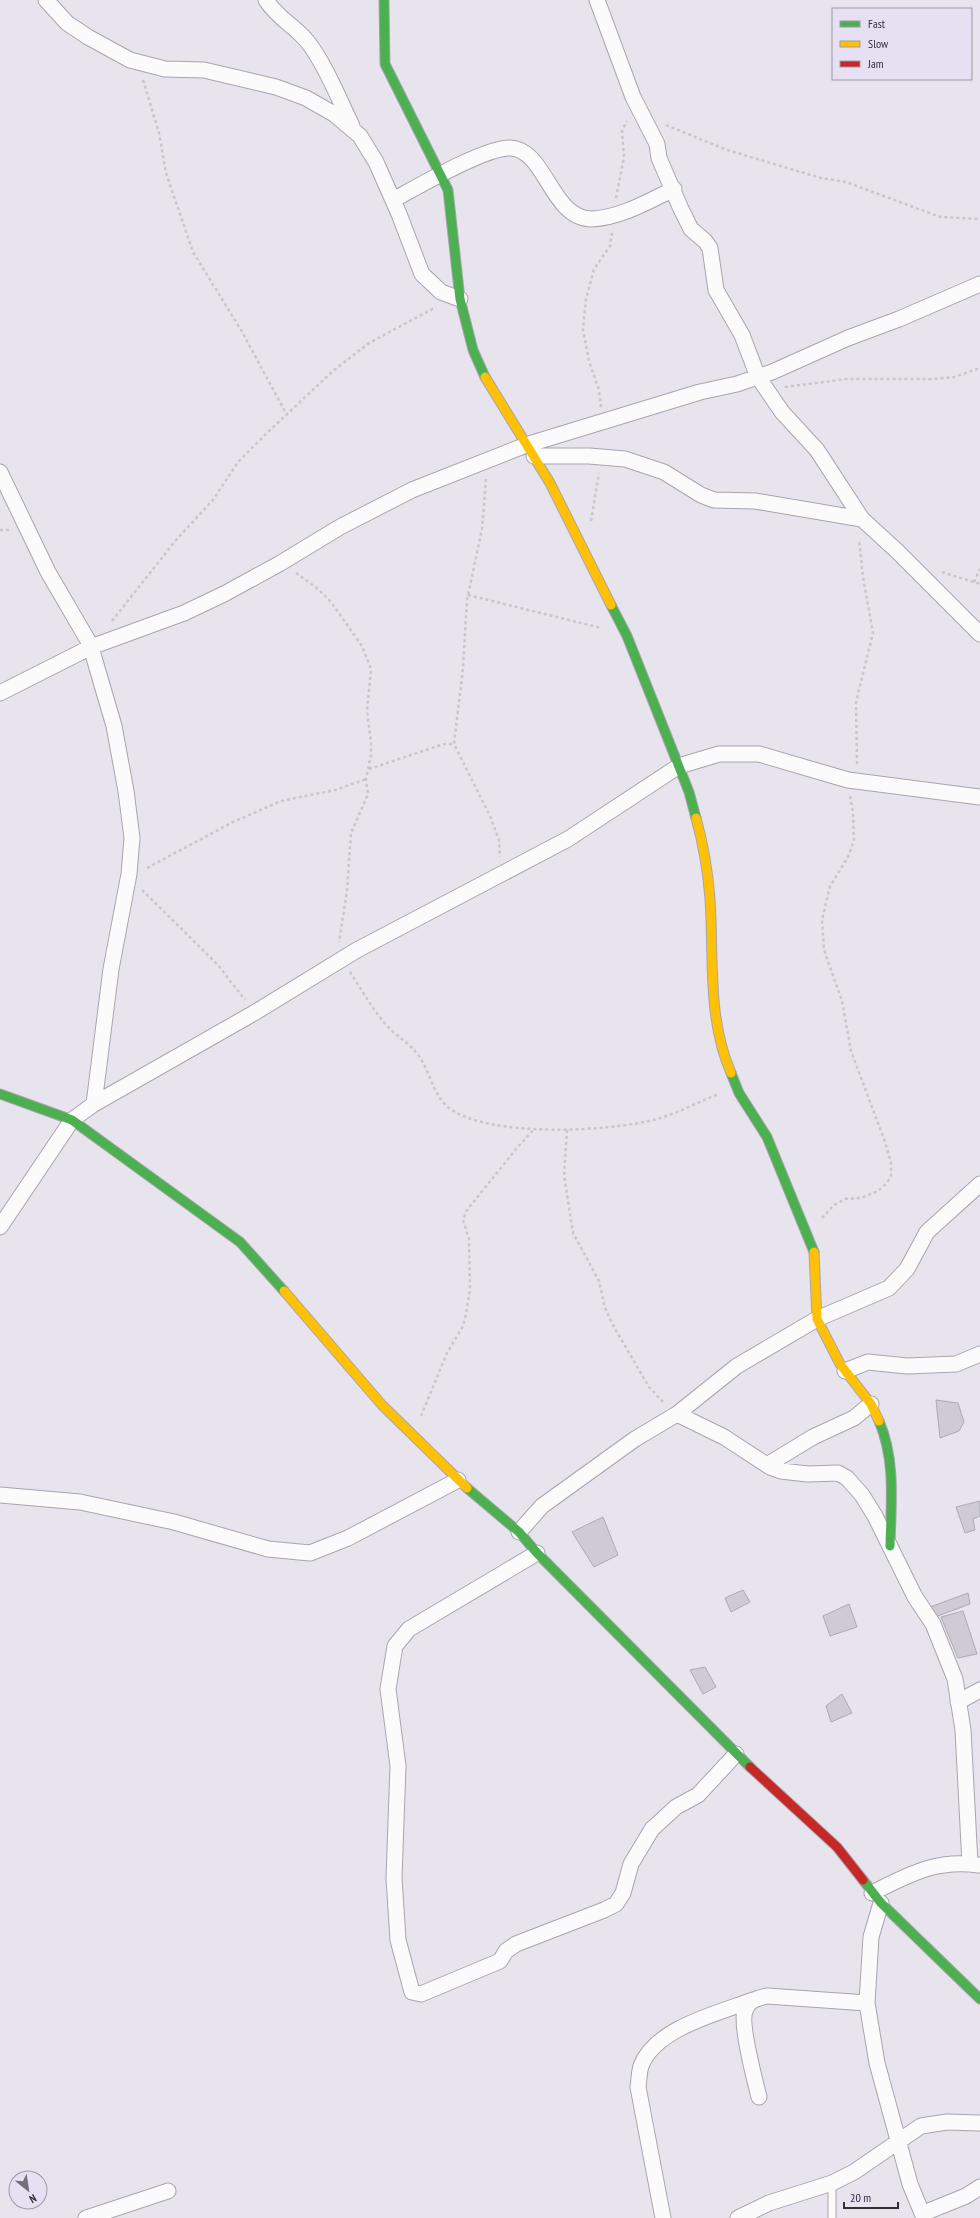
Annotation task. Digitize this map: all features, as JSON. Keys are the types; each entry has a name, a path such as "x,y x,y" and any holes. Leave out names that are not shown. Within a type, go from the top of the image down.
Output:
{"street":[{"path":"46,0 67,23 99,43 133,60 165,69 204,70 276,88 306,98 334,114 360,136 376,162 393,200 422,274 441,292 460,299"},
{"path":"266,0 279,18 308,42 337,95 354,131"},
{"path":"384,0 385,64 442,175 448,190 452,240 460,299 473,350 480,369 562,506 626,636 689,792 700,832 710,898 711,982 723,1056 736,1087 767,1137 809,1237 814,1252 817,1319 845,1371 871,1404 884,1433 891,1469 890,1546"},
{"path":"597,0 640,112 657,144 659,158 674,189 690,229 705,241 710,248 716,290 742,335 761,382 795,429 817,450 862,519 898,550 980,634"},
{"path":"393,200 461,164 498,149 512,148 521,150 530,158 555,193 571,212 579,217 591,219 609,217 674,189"},
{"path":"0,693 93,647 184,613 279,564 373,508 412,490 495,458 530,451 602,422 700,392 761,382 980,284"},
{"path":"530,451 625,459 652,467 714,500 755,501 862,519"},
{"path":"0,472 48,572 93,647 114,726 126,792 132,838 128,876 112,969 94,1104"},
{"path":"0,1227 72,1120 94,1104 254,1013 342,959 574,835 679,766 719,754 759,754 852,780 980,797"},
{"path":"0,1094 72,1120 240,1242 256,1258 382,1405 458,1480 519,1532 537,1553 736,1754 837,1847 877,1898 980,1999"},
{"path":"519,1532 542,1506 635,1439 677,1414 737,1366 817,1319 876,1295 893,1285 907,1269 928,1232 980,1184"},
{"path":"845,1371 868,1362 907,1366 956,1364 980,1354"},
{"path":"767,1465 813,1437 854,1418 871,1404"},
{"path":"677,1414 724,1437 767,1465 782,1471 838,1473 847,1478 862,1495 875,1516 914,1597 933,1624 943,1646 955,1679 963,1730 975,1864 945,1863 912,1873 877,1898 871,1937 867,2003 877,2063 910,2184 924,2216 966,2196 980,2187"},
{"path":"0,1495 80,1502 174,1522 268,1549 310,1552 348,1538 458,1480"},
{"path":"537,1553 409,1629 395,1646 388,1689 398,1766 394,1878 398,1940 412,1992 421,1994 500,1961 506,1951 516,1944 616,1904 623,1894 631,1864 652,1829 676,1807 698,1795 736,1754"},
{"path":"958,1702 980,1690"},
{"path":"663,2218 638,2088 641,2066 652,2049 670,2032 767,1996 867,2003"},
{"path":"753,2000 744,2011 746,2039 759,2097"},
{"path":"738,2218 769,2203 832,2183 866,2166 899,2140 921,2126 947,2122 980,2123"},
{"path":"86,2218 168,2191"}],"lane":[{"path":"832,2183 832,2218"}],"path":[{"path":"133,60 146,90 159,133 166,173 193,252 241,330 287,415"},
{"path":"602,422 599,390 589,361 583,329 586,299 594,269 612,241 609,217 616,200 621,177 624,157 622,142 623,127 630,118 640,112 727,150 766,163 821,178 846,182 940,217 980,219"},
{"path":"93,647 155,565 213,500 238,462 333,371 369,343 439,305 460,299"},
{"path":"761,382 794,387 832,381 866,378 932,379 954,377 980,368"},
{"path":"591,524 602,456"},
{"path":"495,458 486,478 482,529 468,596 463,668 454,744 459,757 490,816 499,840 499,874"},
{"path":"809,1237 822,1217 834,1205 845,1199 861,1198 878,1191 887,1183 891,1176 891,1163 885,1142 851,1051 842,1001 824,950 822,920 830,886 848,857 854,841 852,780 856,702 873,633 863,577 857,526 862,519"},
{"path":"279,564 318,589 331,602 362,646 371,669 366,711 371,742 366,779 368,794 351,832 347,891 338,951 383,1020 418,1054 442,1099 449,1108 479,1122 535,1129 567,1130 613,1128 647,1121 688,1108 736,1087"},
{"path":"974,582 980,569"},
{"path":"940,571 980,584"},
{"path":"468,596 587,624 626,636"},
{"path":"368,769 444,744 454,744"},
{"path":"254,1013 218,965 128,876 162,862 233,822 280,801 335,790 366,779"},
{"path":"413,1435 447,1353 463,1326 466,1314 470,1289 470,1265 468,1239 463,1220 467,1210 517,1148 535,1129"},
{"path":"567,1130 564,1175 573,1233 599,1281 605,1308 632,1360 656,1396 677,1414"}],"building":[{"path":"936,1400 958,1403 964,1422 959,1431 940,1438"},
{"path":"980,1501 980,1516 973,1519 975,1530 965,1533 956,1507"},
{"path":"603,1517 618,1555 594,1567 572,1532"},
{"path":"743,1590 750,1602 731,1612 725,1598"},
{"path":"968,1593 970,1604 935,1617 930,1607"},
{"path":"849,1604 857,1627 830,1636 823,1616"},
{"path":"963,1611 977,1654 958,1658 941,1617"},
{"path":"705,1667 716,1687 703,1694 690,1670"},
{"path":"842,1694 852,1713 831,1722 826,1706"}],"traffic: fast":[{"path":"384,0 385,64 448,190 460,299 473,350 485,377"},
{"path":"611,605 627,636 689,792 696,818"},
{"path":"731,1073 739,1093 767,1137 814,1252"},
{"path":"0,1094 72,1120 240,1242 284,1291"},
{"path":"879,1421 888,1451 890,1467 890,1546"},
{"path":"467,1488 519,1532 537,1553 750,1767"},
{"path":"863,1880 881,1903 980,1999"}],"traffic: slow":[{"path":"485,377 550,483 611,605"},
{"path":"696,818 707,868 711,921 713,987 718,1031 723,1052 731,1073"},
{"path":"814,1252 817,1319 840,1364 871,1404 879,1421"},
{"path":"284,1291 382,1405 467,1488"}],"traffic: jam":[{"path":"750,1767 837,1847 863,1880"}]}
